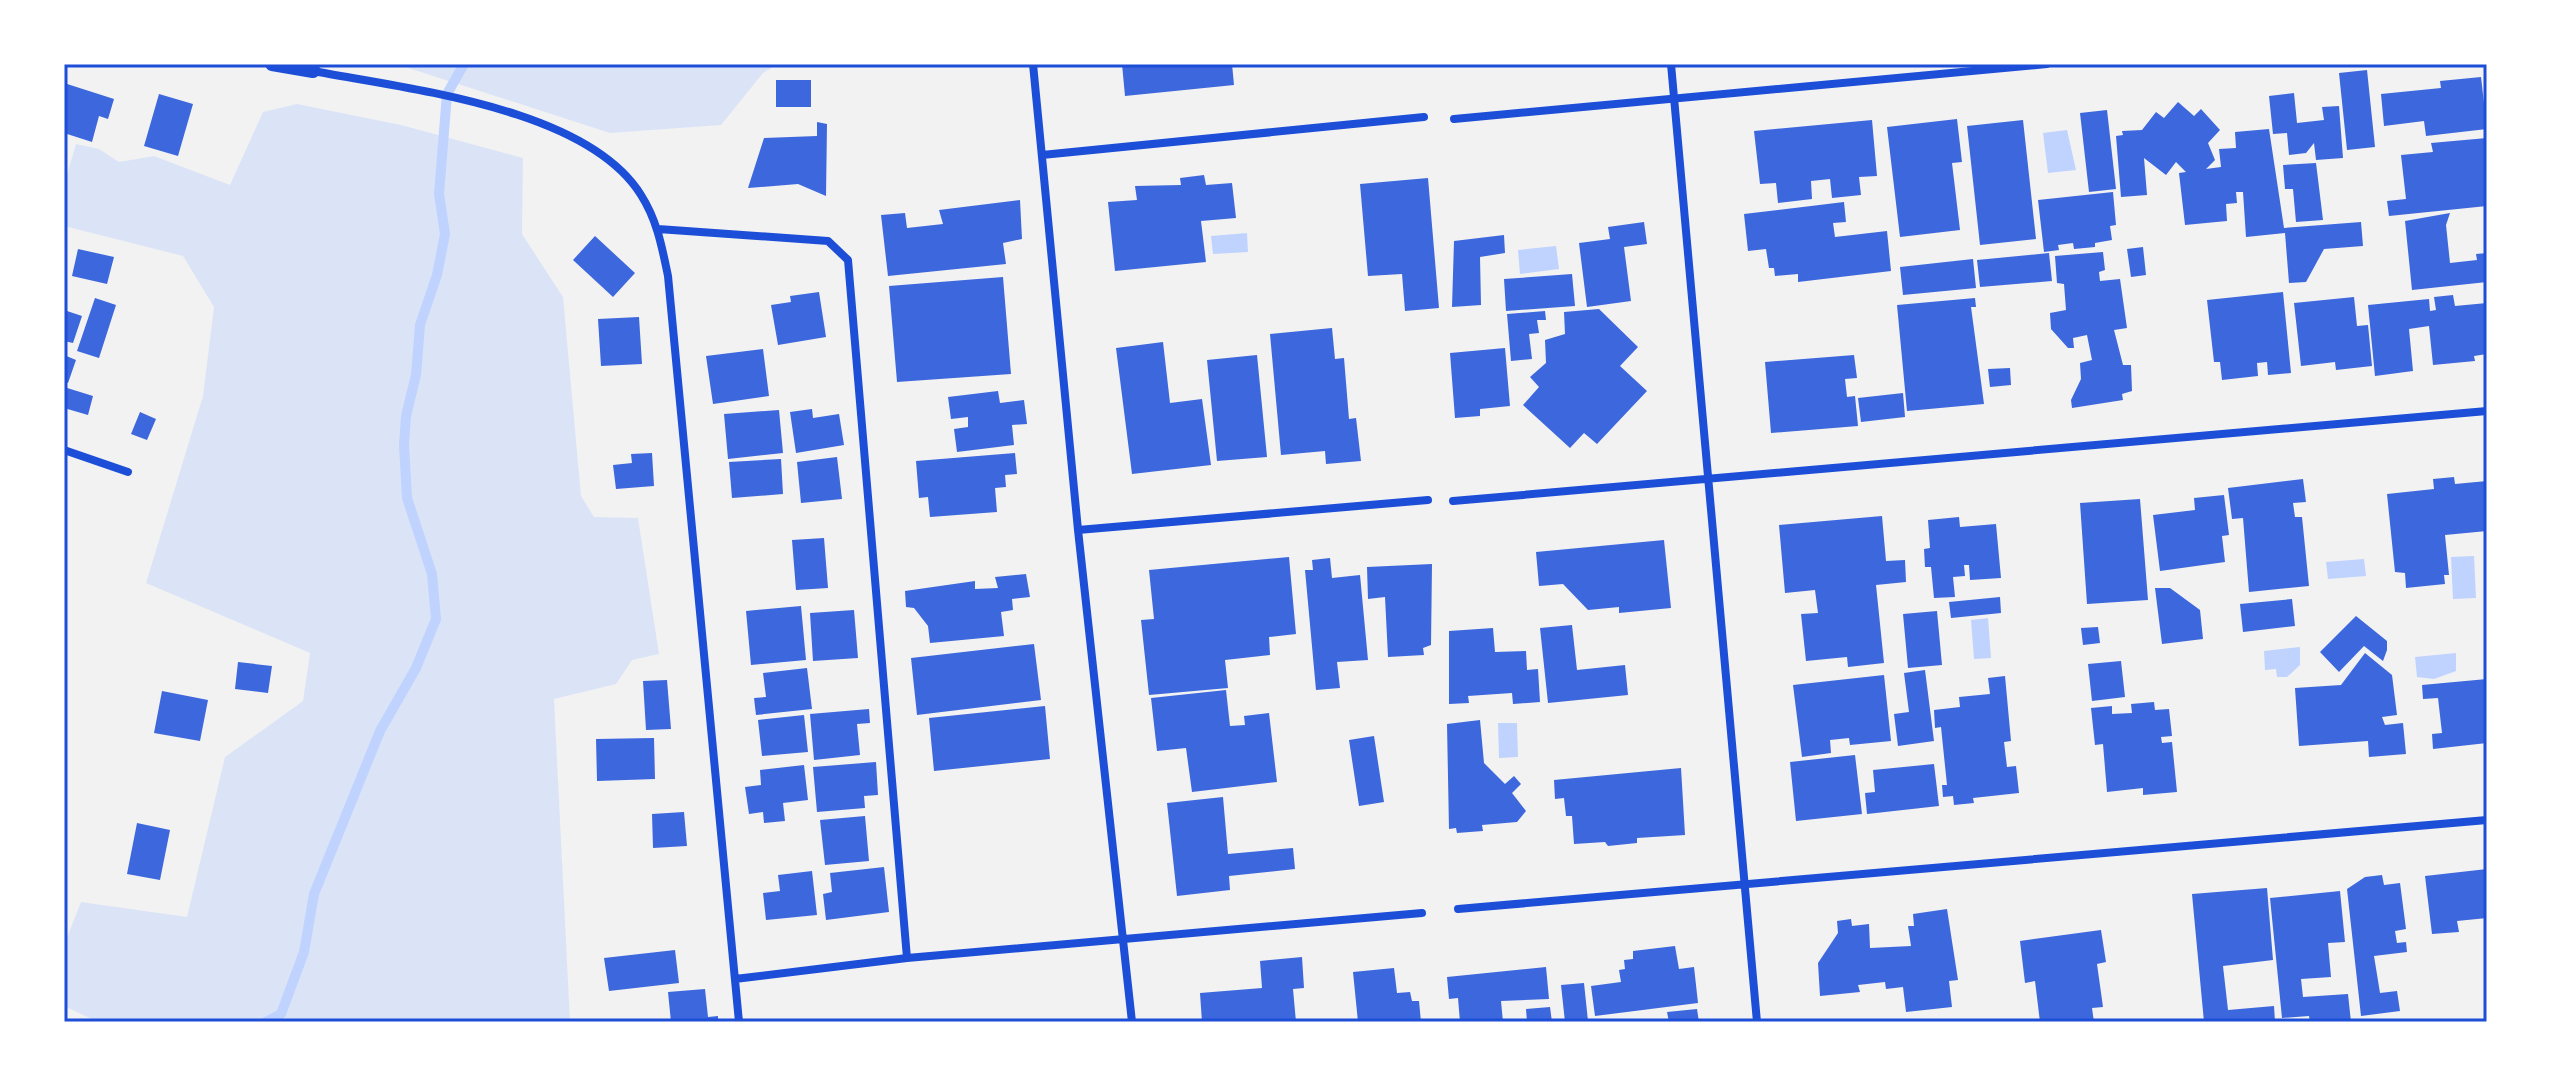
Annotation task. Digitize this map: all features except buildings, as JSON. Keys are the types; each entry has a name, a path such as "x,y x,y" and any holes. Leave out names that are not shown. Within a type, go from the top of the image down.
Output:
{"street":[{"path":"272,64 315,68 422,91 543,123 609,160 640,194 658,229 668,276 739,1022"},
{"path":"1033,64 1078,530 1132,1022"},
{"path":"1671,64 1757,1022"},
{"path":"1454,119 2047,64"},
{"path":"1042,155 1424,117"},
{"path":"658,229 828,241 848,260 907,958"},
{"path":"1453,501 2487,411"},
{"path":"64,450 128,472"},
{"path":"1078,530 1428,500"},
{"path":"1458,909 2487,820"},
{"path":"735,979 907,958 1125,942 1422,913"}],"shaded area":[{"path":"396,64 778,64 763,73 721,125 610,133"},
{"path":"297,104 401,125 523,158 522,234 563,297 581,496 594,517 638,518 659,654 632,660 616,684 554,699 570,1022 98,1022 64,1006 64,945 81,902 187,917 225,757 303,701 310,653 146,583 203,396 214,307 183,256 64,226 64,185 76,144 99,149 119,162 154,156 230,185 263,112"}],"water":[{"path":"2067,130 2076,170 2048,173 2043,133"},
{"path":"1247,233 1248,252 1213,254 1211,236"},
{"path":"1556,246 1559,269 1520,274 1518,250"},
{"path":"2474,556 2476,598 2453,599 2451,557"},
{"path":"2364,559 2366,576 2328,579 2326,562"},
{"path":"1988,618 1991,658 1974,659 1971,620"},
{"path":"2300,647 2300,665 2287,677 2277,677 2276,669 2265,670 2264,651"},
{"path":"2456,653 2456,671 2434,679 2417,677 2415,657"},
{"path":"1498,723 1517,723 1518,757 1499,758"}],"waterway":[{"path":"266,1022 281,1014 304,952 314,894 380,731 416,668 436,619 432,574 407,498 404,445 406,416 416,375 420,325 437,275 445,234 439,194 447,94 464,64"}]}
